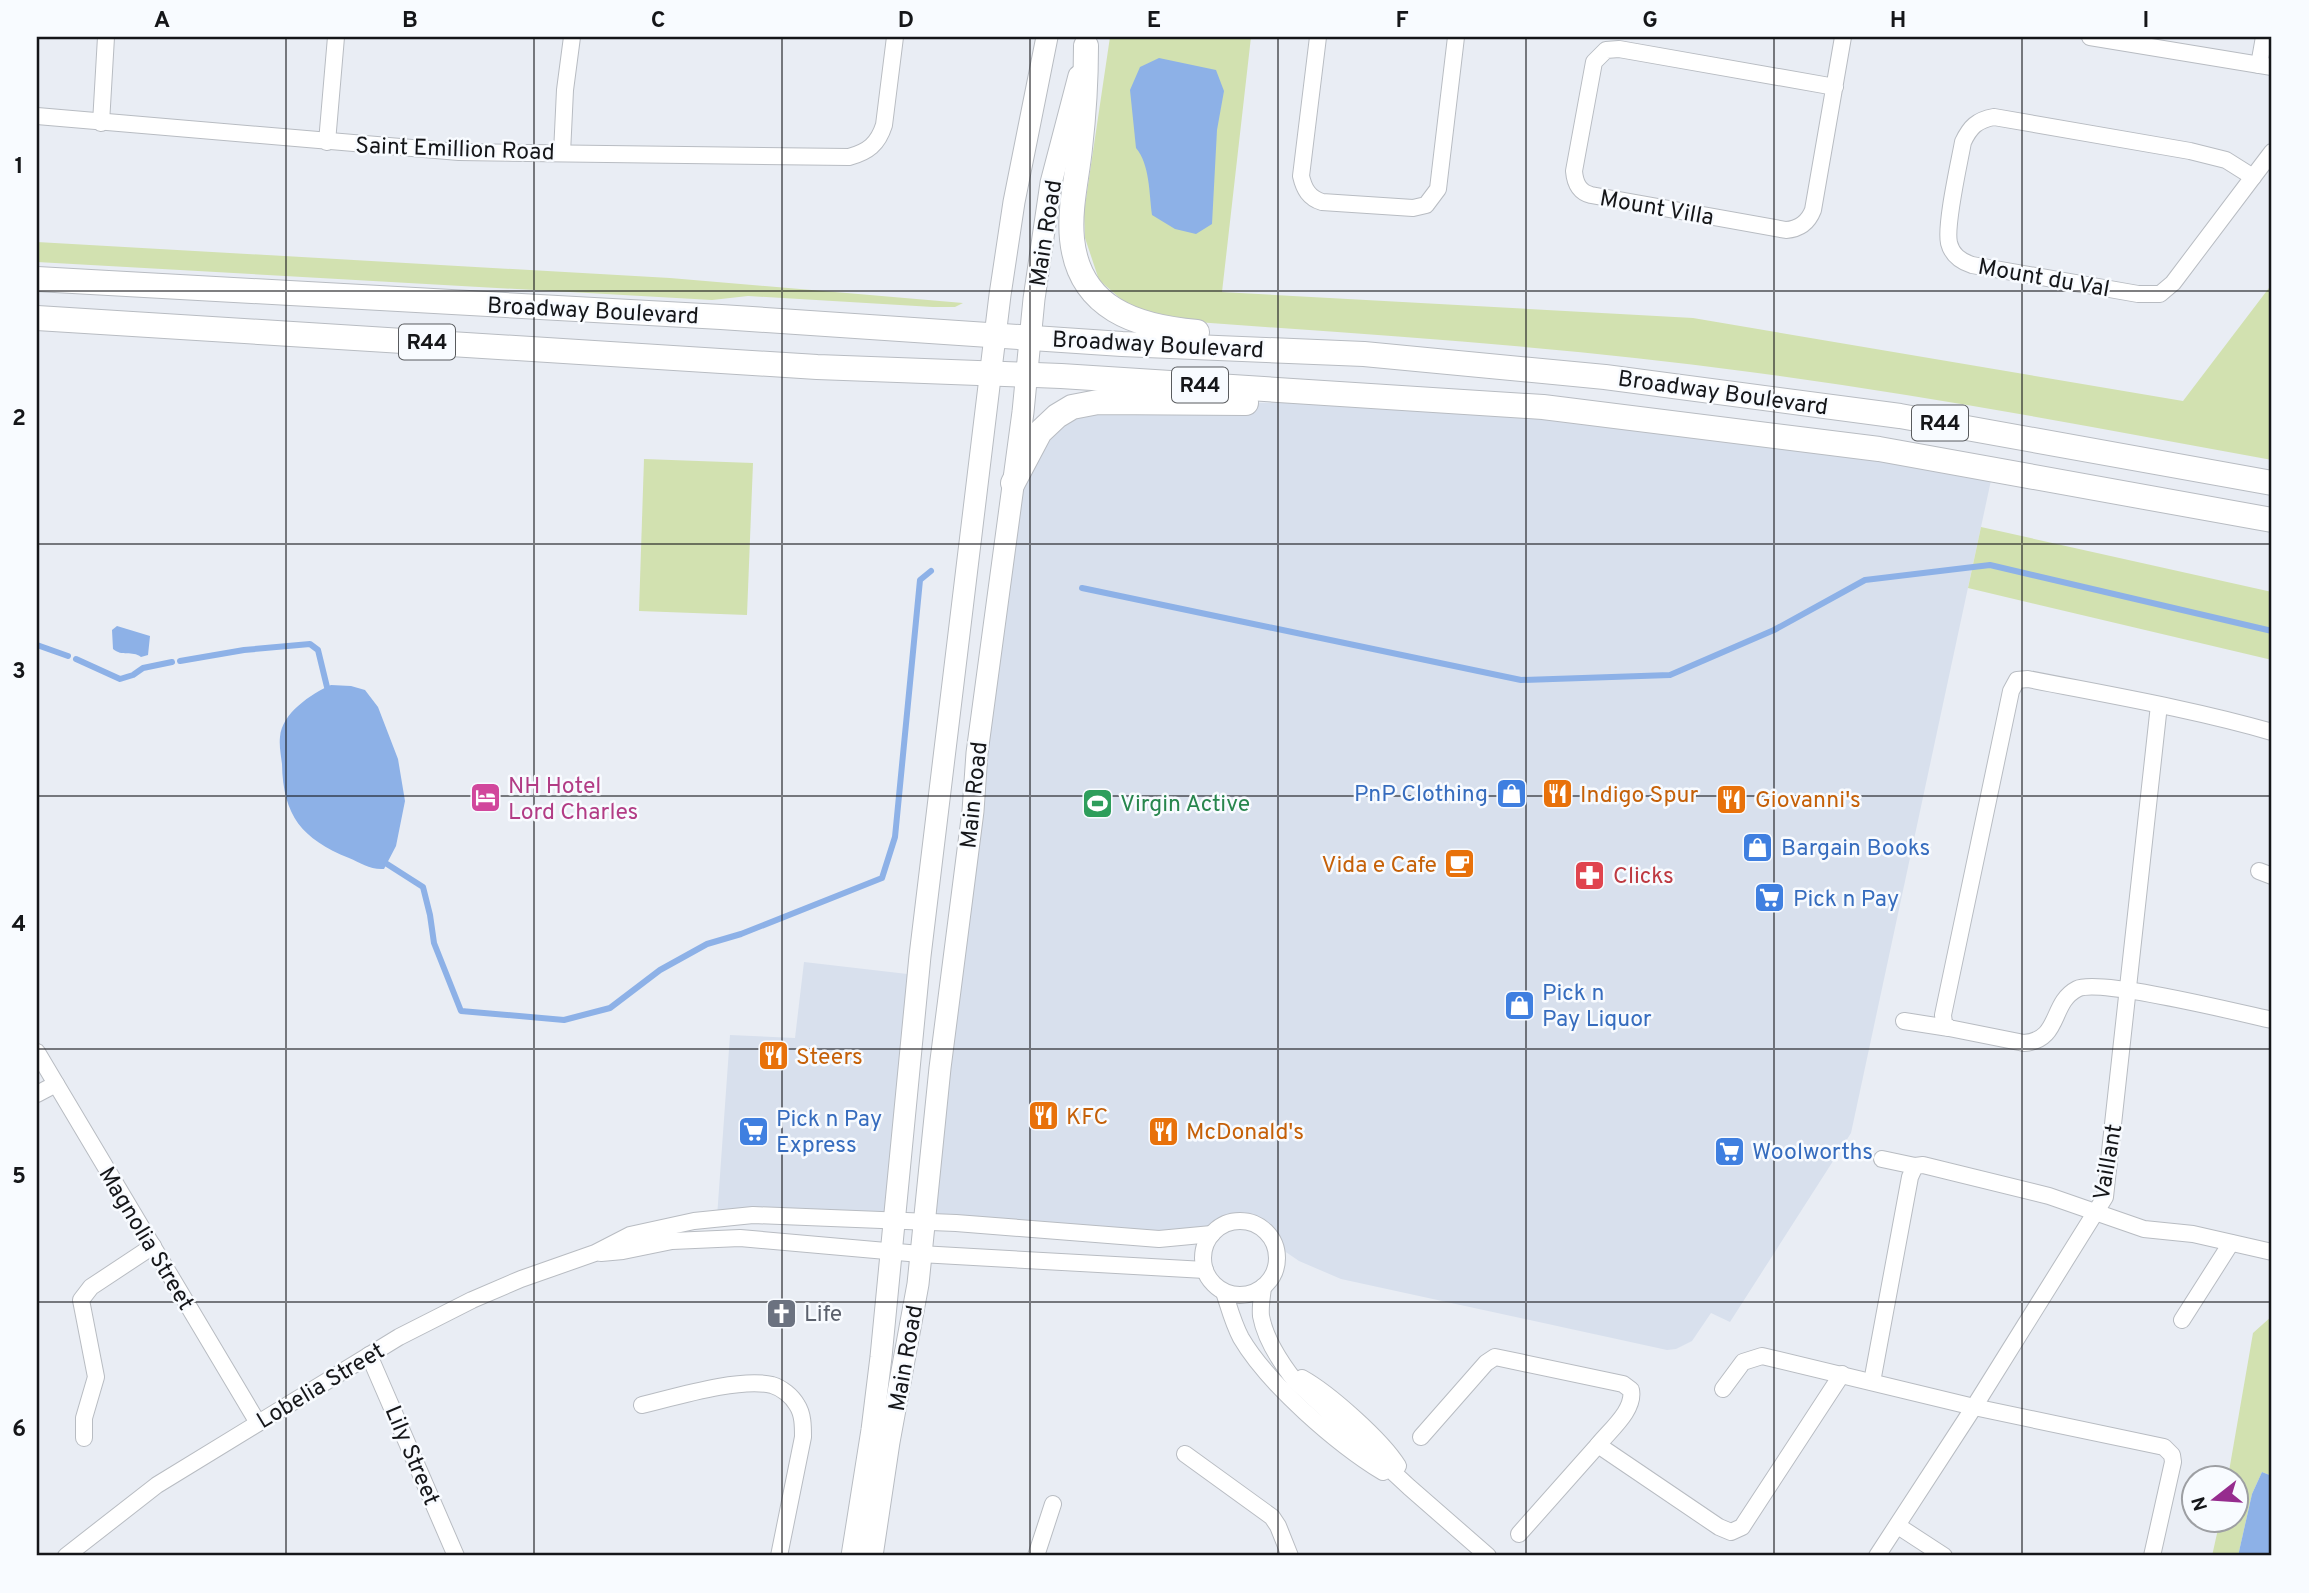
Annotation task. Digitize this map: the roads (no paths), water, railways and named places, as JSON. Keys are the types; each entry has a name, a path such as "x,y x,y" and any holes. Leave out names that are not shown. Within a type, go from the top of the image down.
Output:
{"main road":[{"name":"Main Road","path":"852,1556 872,1430 923,930 990,373 1014,202 1047,37"},
{"name":"Main Road","path":"872,1556 889,1442 907,1350 920,1254 973,811 978,742 1051,183 1087,41"},
{"path":"1087,41 1086,90 1072,203 1071,237 1083,275 1094,292 1109,307 1130,320 1150,326 1249,336 1364,354"},
{"name":"Broadway Boulevard","path":"37,279 707,316 1122,344 1364,354 1605,377 1900,415 2272,483"},
{"name":"Broadway Boulevard","path":"37,318 817,367 1027,374 1542,407 1879,449 2272,520"},
{"path":"1013,482 1040,432 1057,416 1083,403 1220,404 1373,397"}],"street":[{"path":"101,123 106,37"},
{"path":"327,142 336,37"},
{"path":"562,153 565,90 572,37"},
{"name":"Saint Emillion Road","path":"37,116 459,152 828,159 849,157 873,147 881,136 895,37"},
{"path":"1318,37 1301,176 1306,190 1322,202 1413,208 1426,205 1438,189 1456,37"},
{"name":"Mount Villa","path":"1835,87 1619,49 1606,50 1594,62 1574,171 1575,181 1584,193 1591,195 1794,230 1807,222 1813,210 1835,87 1843,37"},
{"path":"2090,37 2266,66 2264,37"},
{"name":"Mount du Val","path":"2253,177 2226,160 2190,152 2008,119 1984,119 1969,129 1963,142 1948,231 1949,242 1958,259 1972,265 2153,295 2166,290 2173,283 2272,152"},
{"path":"1949,1028 1944,1023 1943,1015 2014,684 2022,678 2028,678 2210,715 2272,732"},
{"name":"Vaillant","path":"1877,1556 2098,1212 2106,1191 2159,705"},
{"path":"1904,1021 2032,1043 2045,1035 2062,1003 2078,989 2091,986 2129,990 2272,1020"},
{"name":"Magnolia Street","path":"37,1052 258,1423"},
{"path":"37,1094 56,1084"},
{"path":"1882,1159 1915,1167 1923,1165 2011,1186 2144,1229 2193,1234 2272,1252"},
{"path":"1872,1382 1910,1177 1915,1167"},
{"name":"Lobelia Street","path":"66,1556 157,1485 369,1355 472,1300 534,1274 595,1253 630,1236 722,1217 752,1215 894,1220 1159,1239 1212,1234"},
{"path":"1230,1223 1252,1223 1270,1236 1275,1247 1275,1272 1263,1287 1244,1295 1224,1292 1216,1286 1205,1270 1204,1251 1212,1234 1230,1223"},
{"name":"Lobelia Street","path":"595,1253 708,1238 788,1241 920,1254 1205,1270"},
{"path":"2182,1320 2231,1243"},
{"path":"84,1438 84,1419 96,1377 81,1300 90,1287 153,1246"},
{"path":"1263,1287 1261,1306 1264,1325 1286,1370 1308,1382 1335,1420 1354,1454 1409,1487 1489,1556"},
{"path":"1224,1292 1235,1325 1255,1359 1272,1379 1335,1420 1372,1435 1393,1458 1409,1487"},
{"name":"Lily Street","path":"369,1355 456,1556"},
{"path":"1421,1437 1486,1363 1501,1356 1627,1385 1631,1390 1630,1405 1519,1534"},
{"path":"1723,1389 1738,1366 1753,1357 1762,1356 1974,1407 2164,1447 2169,1451 2173,1462 2152,1556"},
{"path":"1598,1445 1719,1527 1731,1532 1737,1531 1842,1374"},
{"path":"642,1405 701,1391 756,1384 772,1385 792,1397 799,1406 803,1437 779,1556"},
{"path":"1185,1454 1272,1517 1290,1556"},
{"path":"1036,1556 1053,1504"},
{"path":"1898,1526 1944,1556"}],"water":[{"path":"1159,58 1216,70 1224,91 1217,130 1212,224 1196,234 1175,229 1152,215 1146,171 1136,148 1130,90 1140,67"},
{"path":"117,626 150,636 148,655 141,657 113,649 112,630"},
{"path":"331,685 365,690 378,707 398,759 405,801 396,846 384,869 366,866 319,843 298,823 286,798 280,747 282,728 299,705"},
{"path":"2262,1472 2272,1476 2272,1556 2238,1556 2243,1534 2250,1534 2252,1494"}],"waterway":[{"path":"1082,588 1521,680 1670,675 1774,630 1865,580 1990,565 2272,631"},
{"path":"387,864 423,887 434,943 461,1011 564,1020 610,1008 660,970 707,944 741,934 882,878 895,837 920,580 931,571"},
{"path":"180,661 244,650 310,644 318,650 327,687"},
{"path":"37,645 68,656"},
{"path":"76,659 120,679 143,668 172,662"}],"place":[{"name":"PnP Clothing","path":"1511,793"},
{"name":"Indigo Spur","path":"1557,794"},
{"name":"NH Hotel Lord Charles","path":"485,798"},
{"name":"Giovanni's","path":"1732,799"},
{"name":"Virgin Active","path":"1097,803"},
{"name":"Bargain Books","path":"1758,847"},
{"name":"Vida e Cafe","path":"1460,864"},
{"name":"Clicks","path":"1590,875"},
{"name":"Pick n Pay","path":"1770,898"},
{"name":"Pick n Pay Liquor","path":"1519,1005"},
{"name":"Steers","path":"773,1056"},
{"name":"KFC","path":"1043,1116"},
{"name":"Pick n Pay Express","path":"753,1131"},
{"name":"McDonald's","path":"1163,1131"},
{"name":"Woolworths","path":"1729,1151"},
{"name":"Life","path":"781,1313"}]}
